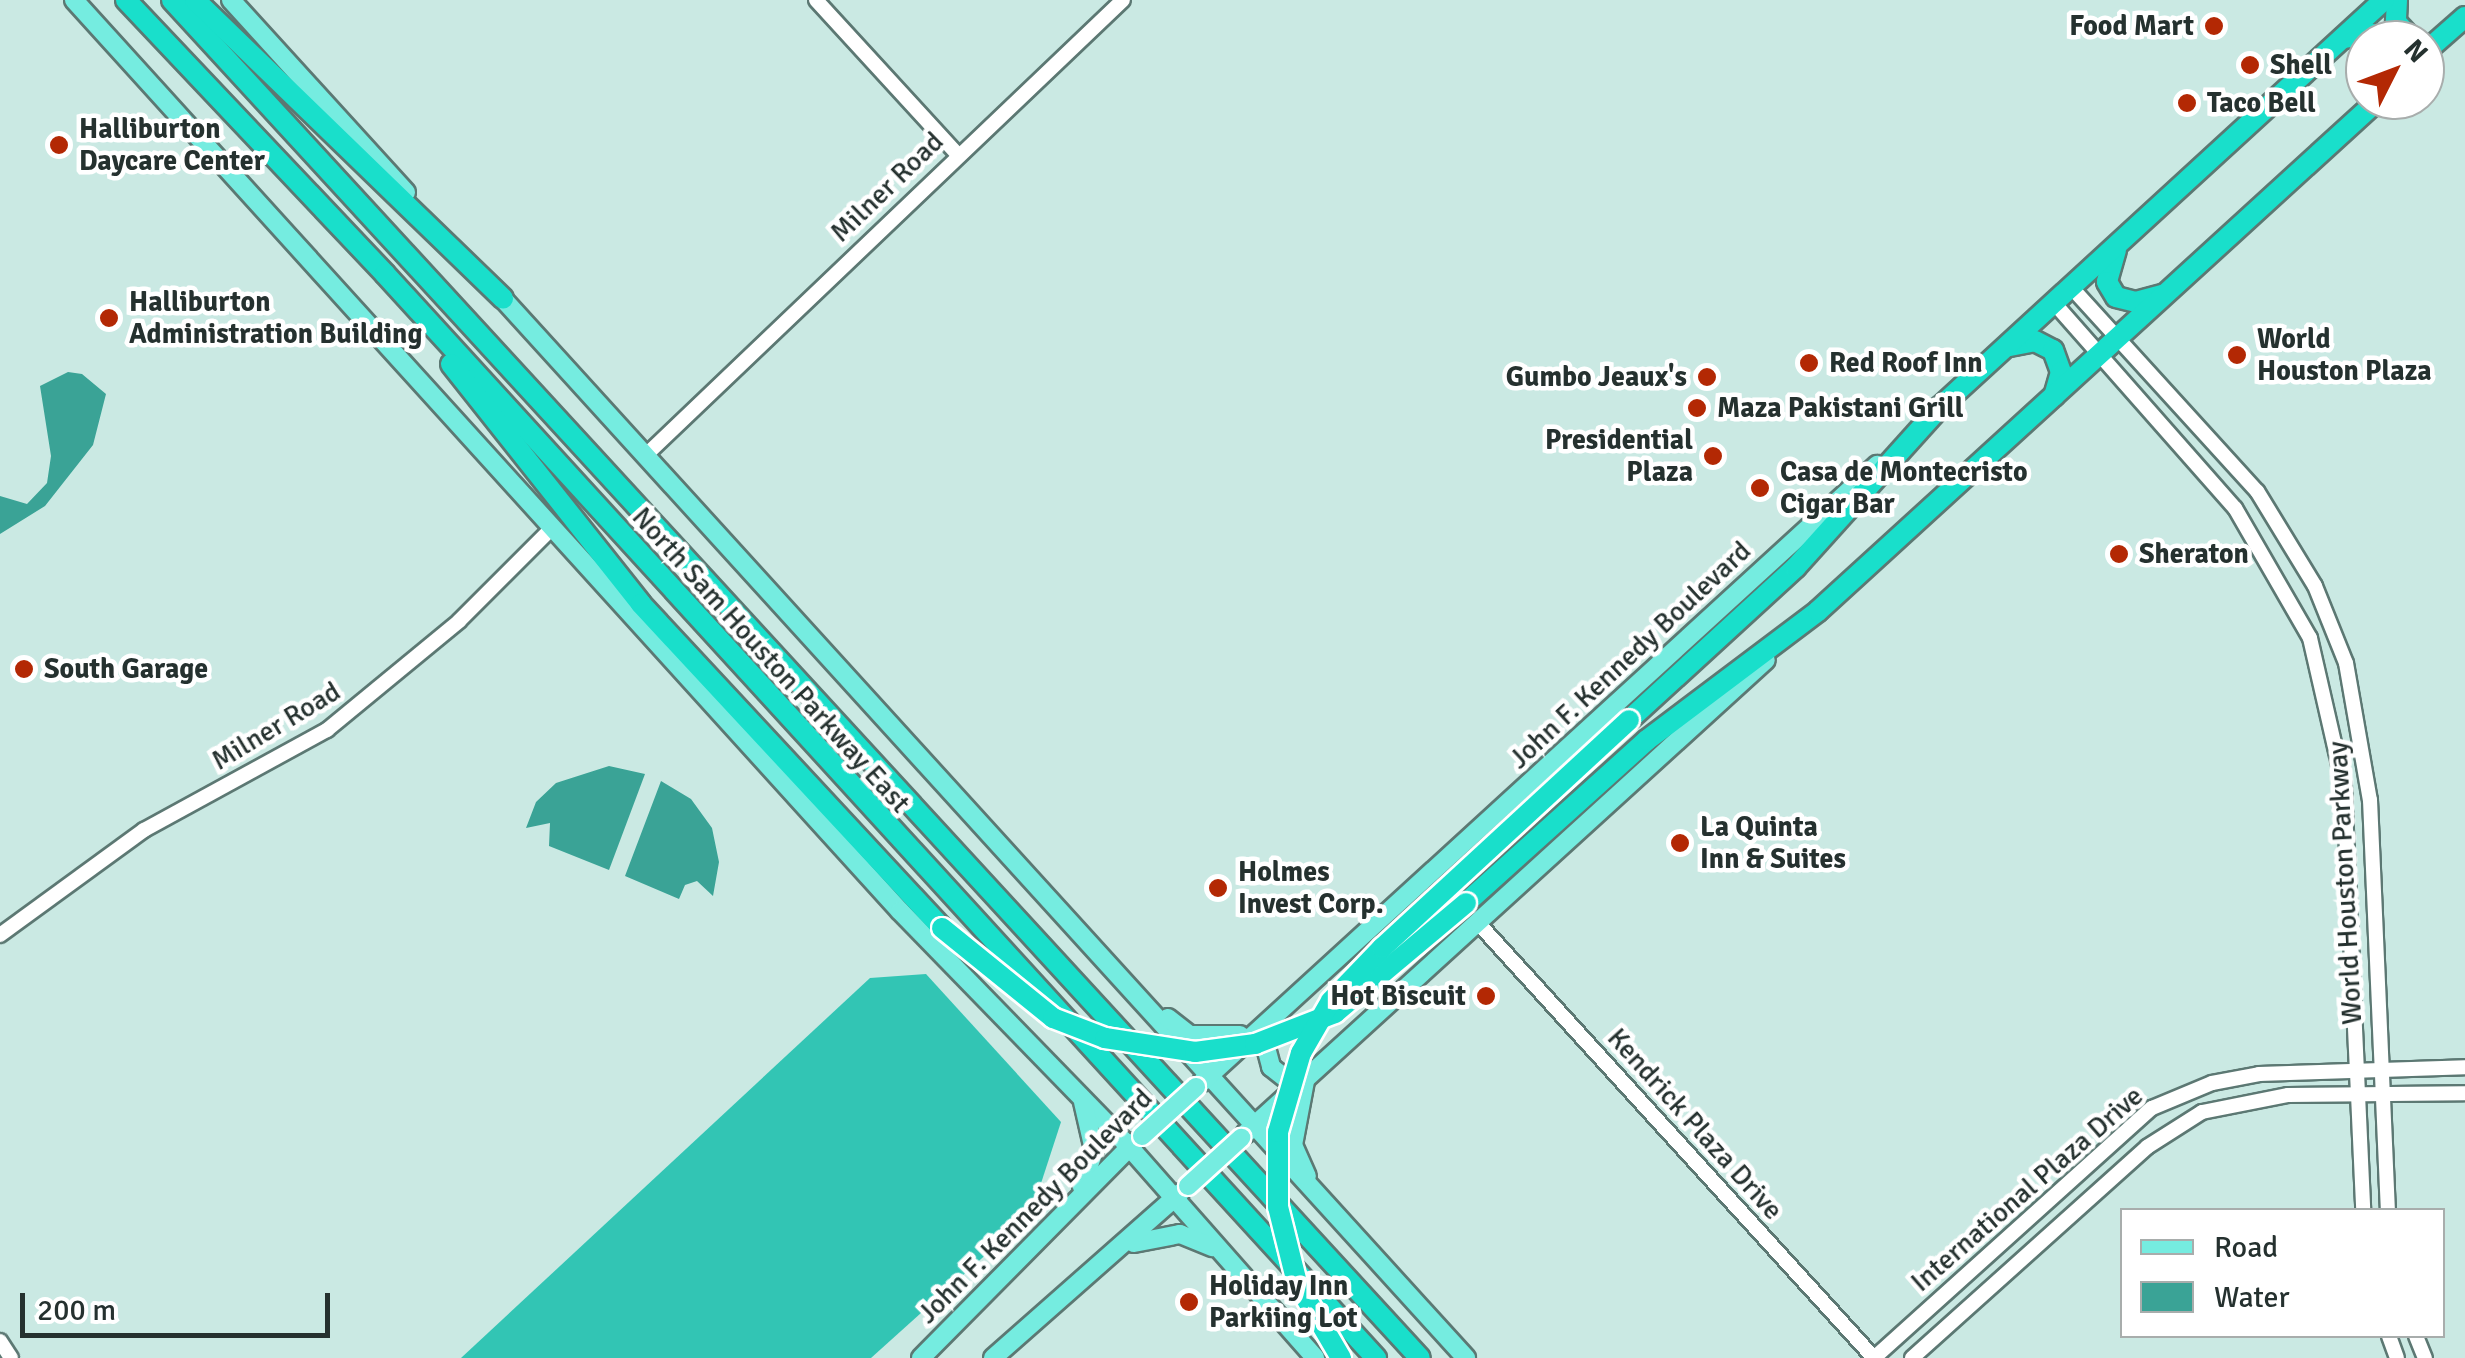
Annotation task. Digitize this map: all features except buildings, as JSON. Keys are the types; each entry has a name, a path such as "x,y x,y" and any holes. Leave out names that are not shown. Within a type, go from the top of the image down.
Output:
{"highway":[{"name":"North Sam Houston Parkway East","path":"126,0 385,274 1376,1358"},
{"name":"North Sam Houston Parkway East","path":"172,0 1420,1358"},
{"path":"195,0 502,298"},
{"name":"John F. Kennedy Boulevard","path":"1940,407 2384,0"},
{"path":"385,274 504,437 641,604 942,928 1000,982 1053,1018 1106,1038 1195,1052 1255,1044 1335,1013 1466,903 1647,740 1818,611 2356,120"},
{"path":"2120,244 2107,269 2111,292 2136,302 2170,292"},
{"path":"2010,346 2035,341 2054,350 2060,372 2053,398"},
{"path":"1341,1358 1298,1284 1278,1208 1278,1132 1301,1053 1331,1001 1382,948 1796,567 1940,407"}],"main road":[{"path":"74,0 900,910 1079,1092 1136,1141 1173,1200 1315,1358"},
{"name":"North Sam Houston Parkway East","path":"231,0 1090,942 1247,1132 1316,1195 1466,1358"},
{"name":"John F. Kennedy Boulevard","path":"921,1358 1136,1141 1940,407"},
{"path":"993,1358 1119,1250 1818,611"},
{"path":"1090,942 1190,1036 1226,1038 1264,1026"},
{"path":"1308,1076 1281,1077 1264,1055 1264,1040 1342,954"},
{"path":"1308,1076 1293,1145 1316,1195"},
{"path":"1079,1092 1092,1124 1094,1150 1079,1195"},
{"path":"1119,1250 1168,1234 1222,1253"}],"street":[{"path":"816,0 957,154"},
{"name":"Milner Road","path":"646,455 957,154 1123,0"},
{"name":"World Houston Parkway","path":"2072,288 2257,491 2315,586 2353,688 2366,754 2388,1208"},
{"name":"World Houston Parkway","path":"2055,304 2235,508 2297,611 2327,692 2344,786 2363,1208"},
{"path":"2235,508 2257,491"},
{"name":"Milner Road","path":"0,936 144,830 327,730 459,621 554,527"},
{"path":"2327,692 2353,688"},
{"path":"2348,895 2375,898"},
{"name":"Kendrick Plaza Drive","path":"1478,924 1874,1358"},
{"name":"International Plaza Drive","path":"1874,1358 2131,1123 2175,1096 2259,1074 2465,1067"},
{"name":"International Plaza Drive","path":"1912,1358 2181,1123 2256,1100 2465,1093"},
{"path":"2175,1096 2181,1123"},
{"path":"2020,1225 2038,1244"},
{"path":"0,1341 12,1358"}],"shaded area":[{"path":"926,974 1061,1122 1031,1214 871,1358 461,1358 870,978"}],"water":[{"path":"68,372 82,374 106,394 93,445 45,506 0,534 0,496 27,504 47,483 51,456 40,386"},
{"path":"609,766 645,774 609,870 549,846 550,823 526,828 536,802 556,783"},
{"path":"661,781 691,799 712,828 719,862 713,896 697,881 685,885 679,899 625,876"}],"place":[{"name":"Food Mart","path":"2214,26"},
{"name":"Shell","path":"2250,65"},
{"name":"Taco Bell","path":"2187,103"},
{"name":"Halliburton Daycare Center","path":"59,145"},
{"name":"Halliburton Administration Building","path":"109,318"},
{"name":"World Houston Plaza","path":"2237,355"},
{"name":"Red Roof Inn","path":"1809,363"},
{"name":"Gumbo Jeaux's","path":"1707,377"},
{"name":"Maza Pakistani Grill","path":"1697,408"},
{"name":"Presidential Plaza","path":"1713,456"},
{"name":"Casa de Montecristo Cigar Bar","path":"1760,488"},
{"name":"Sheraton","path":"2119,554"},
{"name":"South Garage","path":"24,669"},
{"name":"La Quinta Inn & Suites","path":"1680,843"},
{"name":"Holmes Invest Corp.","path":"1218,888"},
{"name":"Hot Biscuit","path":"1486,996"},
{"name":"Holiday Inn Parkiing Lot","path":"1189,1302"}]}
